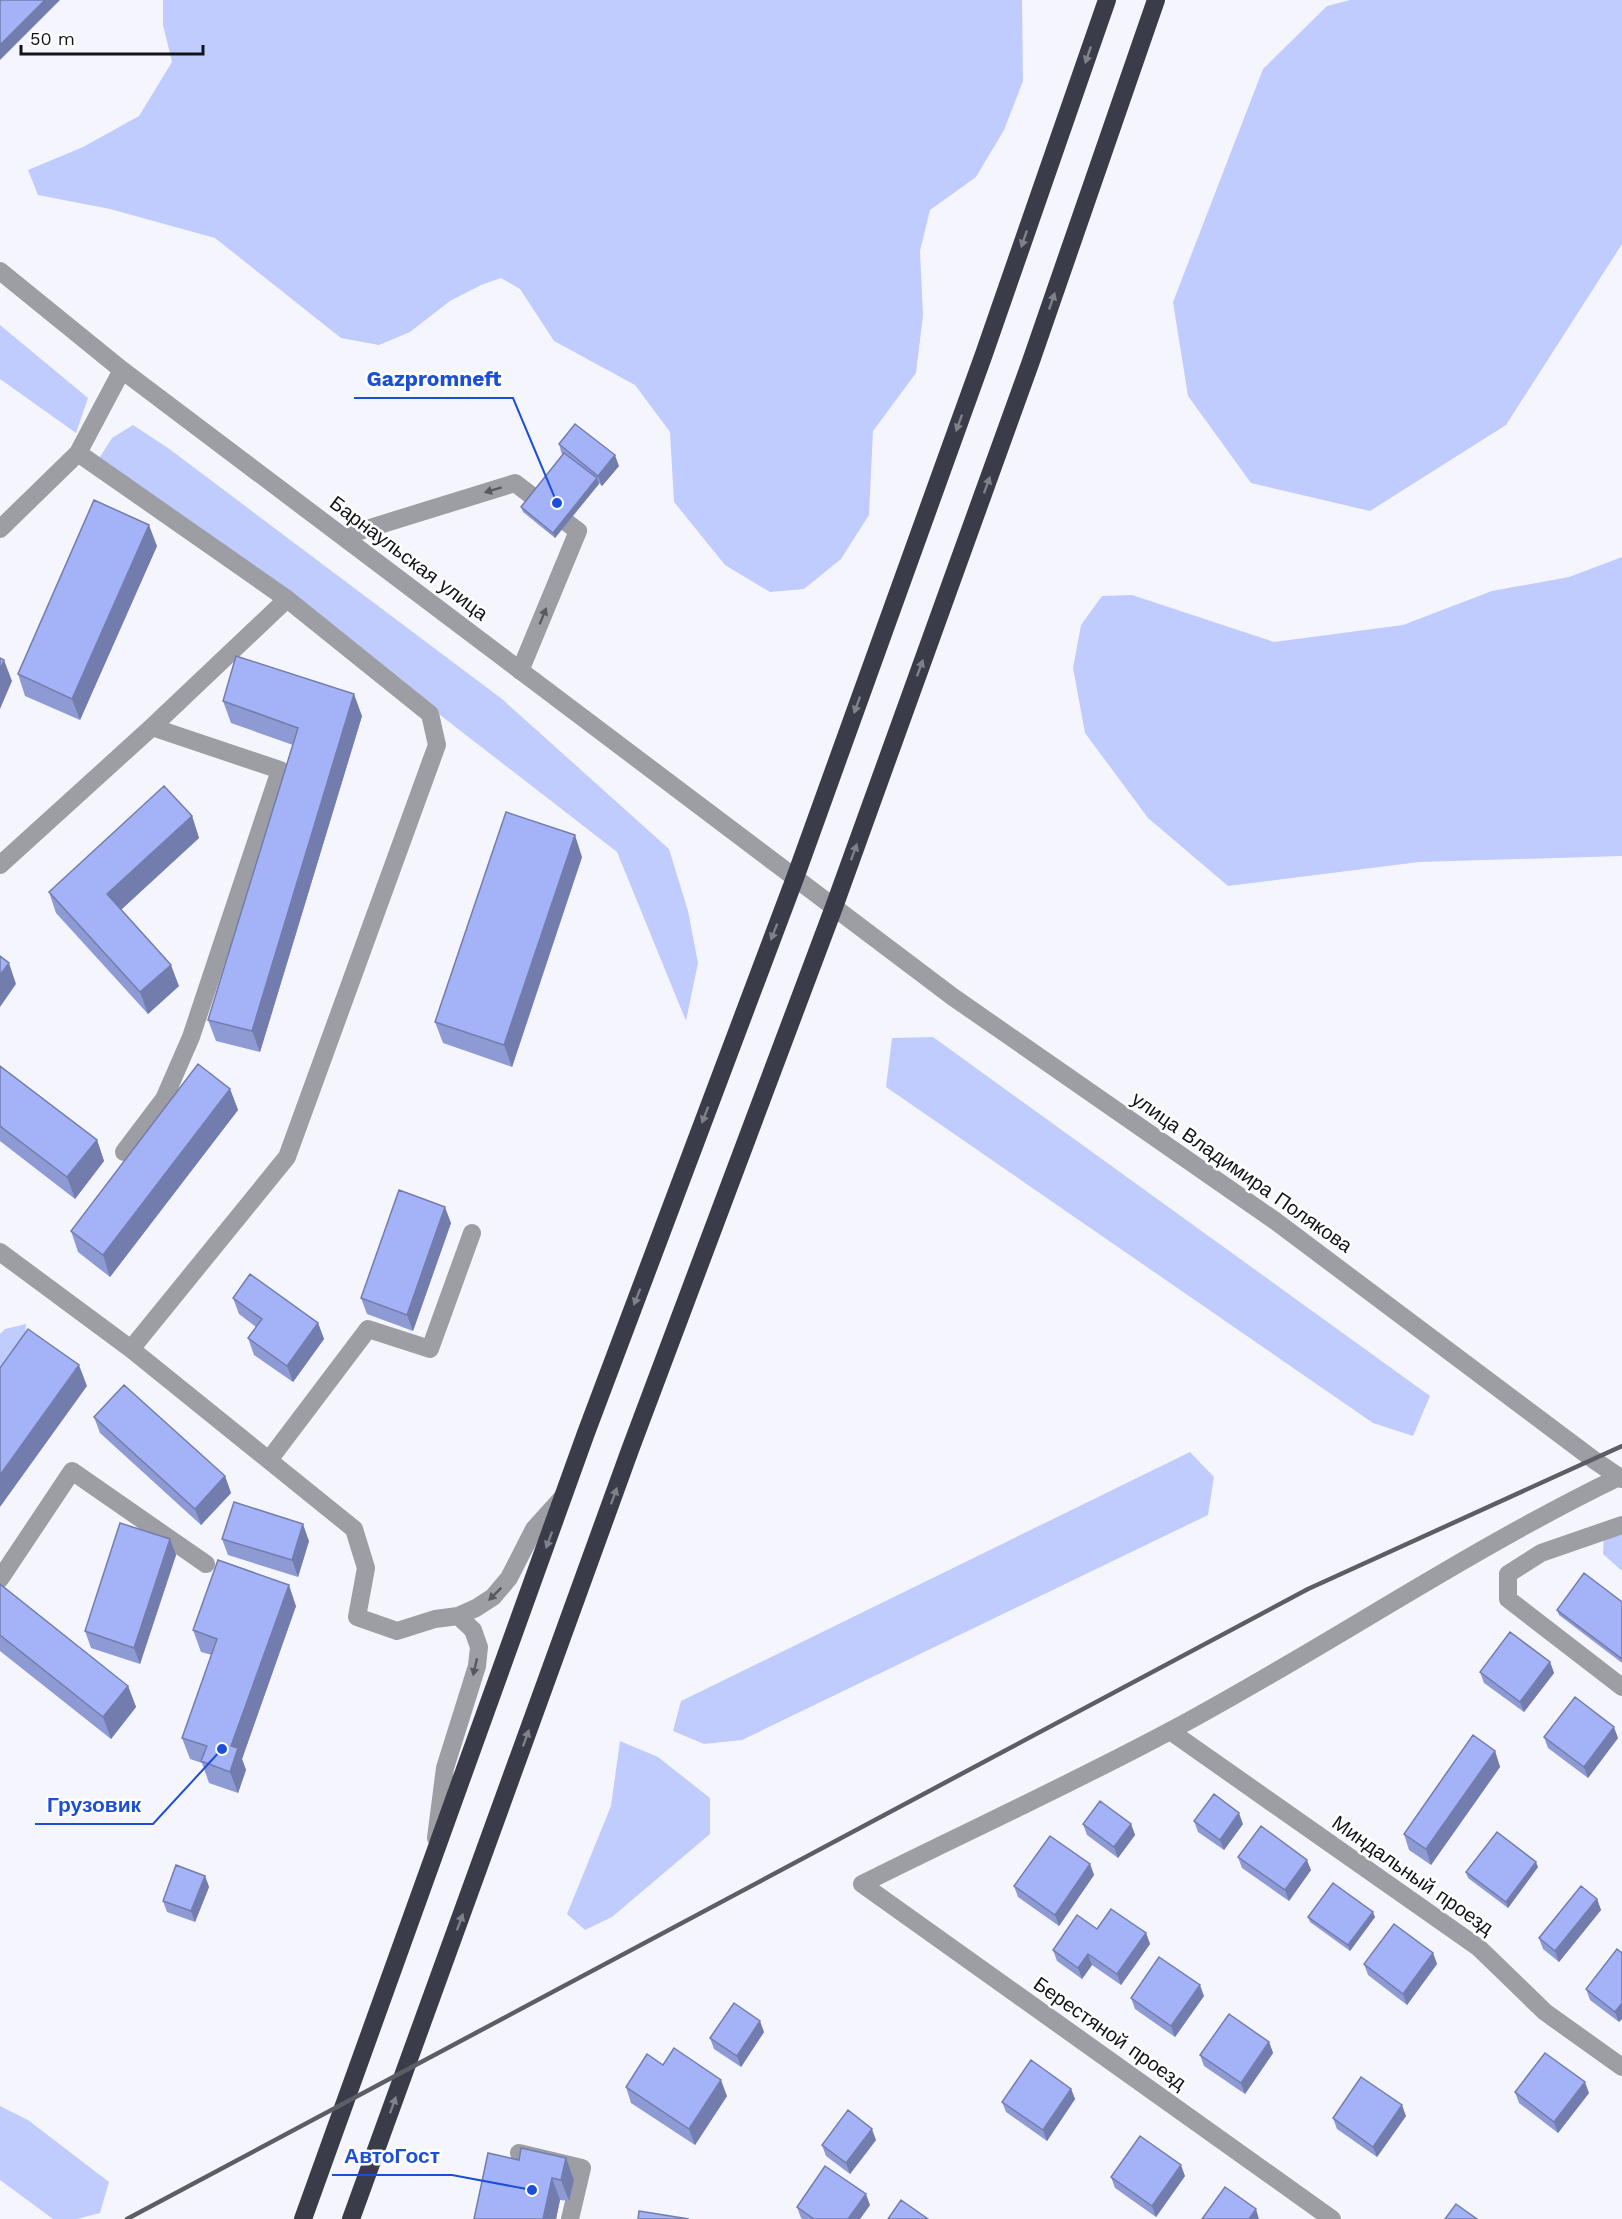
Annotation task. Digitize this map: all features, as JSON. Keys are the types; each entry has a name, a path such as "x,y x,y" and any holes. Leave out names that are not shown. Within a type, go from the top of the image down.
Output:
{"highway":[{"path":"303,2219 586,1433 795,878 976,376 1107,0"},
{"path":"351,2219 630,1449 834,906 1030,364 1156,0"}],"street":[{"name":"Барнаульская улица","path":"0,271 122,370 795,878"},
{"path":"0,529 78,453 122,370"},
{"path":"78,453 287,599 430,714 437,745 287,1156 131,1349"},
{"path":"344,536 515,483 578,531 520,670"},
{"path":"0,865 152,727 287,599"},
{"path":"124,1152 164,1099 191,1037 280,770 152,727"},
{"name":"улица Владимира Полякова","path":"795,878 952,997 1274,1220 1620,1478"},
{"path":"269,1460 368,1329 430,1348 472,1233"},
{"path":"0,1252 131,1349 354,1529 366,1568 357,1617 397,1630 435,1619 458,1616 493,1597 509,1578 534,1529 565,1496"},
{"path":"0,1579 72,1471 206,1564"},
{"path":"1170,1731 1567,1502 1620,1478"},
{"path":"1622,1525 1541,1553 1508,1574 1508,1599 1622,1687"},
{"path":"433,1857 445,1768 477,1666 479,1647 472,1630 458,1616"},
{"name":"Берестяной проезд","path":"1170,1731 862,1884 1332,2219"},
{"name":"Миндальный проезд","path":"1170,1731 1479,1948 1545,2012 1622,2067"},
{"path":"519,2153 582,2168 570,2219"}],"shaded area":[{"path":"163,0 1022,0 1023,81 1004,130 976,177 930,210 920,251 923,315 916,373 873,431 869,515 841,559 804,589 770,592 725,565 674,502 670,432 635,385 554,341 520,289 501,278 481,285 450,301 410,332 379,345 341,338 215,238 110,209 38,195 28,170 83,147 139,116 172,62 163,25"},
{"path":"1350,0 1622,0 1622,244 1506,425 1370,511 1251,483 1188,396 1173,302 1263,69 1327,6"},
{"path":"0,325 88,398 76,433 0,379"},
{"path":"133,425 168,448 502,699 669,849 688,911 698,963 686,1021 617,852 382,670 98,460 112,438"},
{"path":"1622,557 1622,856 1419,862 1228,886 1148,818 1085,733 1073,668 1081,625 1102,596 1132,595 1274,642 1403,625 1492,591 1569,577"},
{"path":"933,1037 1430,1396 1413,1436 1373,1423 886,1087 892,1038"},
{"path":"26,1324 24,1356 0,1389 0,1334 5,1329"},
{"path":"1190,1452 1214,1477 1208,1515 742,1740 704,1744 673,1731 681,1701"},
{"path":"1622,1529 1622,1571 1603,1554 1604,1533"},
{"path":"620,1741 658,1757 710,1798 710,1834 612,1917 585,1930 567,1914 611,1806"},
{"path":"0,2106 28,2120 109,2182 100,2213 77,2219 53,2219 0,2180"}],"building":[{"path":"0,0 45,0 0,45"},
{"path":"575,424 615,455 598,476 559,444"},
{"path":"564,453 597,478 553,533 521,507"},
{"path":"94,500 149,525 72,699 18,674"},
{"path":"236,656 354,694 252,1031 208,1020 298,728 223,701"},
{"path":"0,658 4,660 0,670"},
{"path":"164,786 192,816 107,894 171,965 140,992 49,892"},
{"path":"506,812 575,835 504,1045 435,1022"},
{"path":"0,956 9,963 0,975"},
{"path":"198,1064 230,1089 103,1255 71,1231"},
{"path":"0,1066 97,1140 67,1177 0,1126"},
{"path":"399,1190 445,1207 407,1315 361,1298"},
{"path":"250,1274 318,1323 287,1366 248,1338 262,1319 233,1298"},
{"path":"28,1329 79,1365 0,1475 0,1368"},
{"path":"124,1385 225,1476 195,1509 94,1417"},
{"path":"234,1502 303,1524 292,1560 222,1539"},
{"path":"120,1523 170,1539 134,1648 85,1631"},
{"path":"218,1560 289,1585 231,1746 238,1748 230,1772 201,1761 207,1746 182,1738 217,1639 193,1630"},
{"path":"1584,1573 1622,1602 1622,1659 1557,1610"},
{"path":"0,1584 128,1686 103,1717 0,1635"},
{"path":"1510,1632 1550,1662 1520,1702 1480,1672"},
{"path":"1575,1697 1614,1727 1584,1767 1544,1737"},
{"path":"1473,1735 1495,1751 1426,1849 1404,1834"},
{"path":"1214,1794 1239,1813 1220,1840 1194,1821"},
{"path":"1100,1801 1131,1824 1114,1847 1083,1824"},
{"path":"1261,1826 1307,1860 1285,1890 1238,1857"},
{"path":"1497,1832 1536,1862 1506,1902 1466,1872"},
{"path":"1050,1836 1090,1864 1055,1915 1014,1886"},
{"path":"176,1865 205,1876 191,1911 163,1901"},
{"path":"1333,1883 1373,1912 1348,1945 1308,1917"},
{"path":"1581,1886 1597,1899 1555,1951 1539,1938"},
{"path":"1111,1909 1146,1933 1117,1974 1088,1954 1078,1968 1053,1950 1077,1915 1097,1929"},
{"path":"1394,1924 1433,1953 1403,1994 1364,1964"},
{"path":"1617,1949 1622,1953 1622,2003 1615,2012 1586,1989"},
{"path":"1159,1957 1200,1985 1171,2026 1131,1998"},
{"path":"734,2003 760,2021 737,2056 710,2038"},
{"path":"1229,2014 1269,2042 1241,2083 1200,2055"},
{"path":"674,2048 721,2080 689,2129 626,2087 647,2054 663,2065"},
{"path":"1545,2053 1585,2082 1554,2122 1515,2092"},
{"path":"1031,2060 1071,2089 1043,2130 1002,2102"},
{"path":"1361,2077 1402,2105 1373,2147 1333,2118"},
{"path":"848,2110 872,2129 846,2163 822,2145"},
{"path":"1140,2136 1181,2165 1152,2206 1111,2177"},
{"path":"521,2148 566,2158 561,2180 552,2178 543,2219 474,2219 488,2153 519,2160"},
{"path":"825,2166 866,2194 848,2219 814,2219 797,2207"},
{"path":"1225,2187 1256,2209 1249,2219 1202,2219"},
{"path":"901,2200 928,2219 888,2219"},
{"path":"1456,2204 1477,2219 1445,2219"},
{"path":"639,2211 689,2219 638,2219"}],"railway":[{"path":"127,2219 1308,1589 1622,1446"}],"place":[{"name":"Gazpromneft","path":"557,503"},
{"name":"Грузовик","path":"222,1749"},
{"name":"АвтоГост","path":"532,2190"}]}
